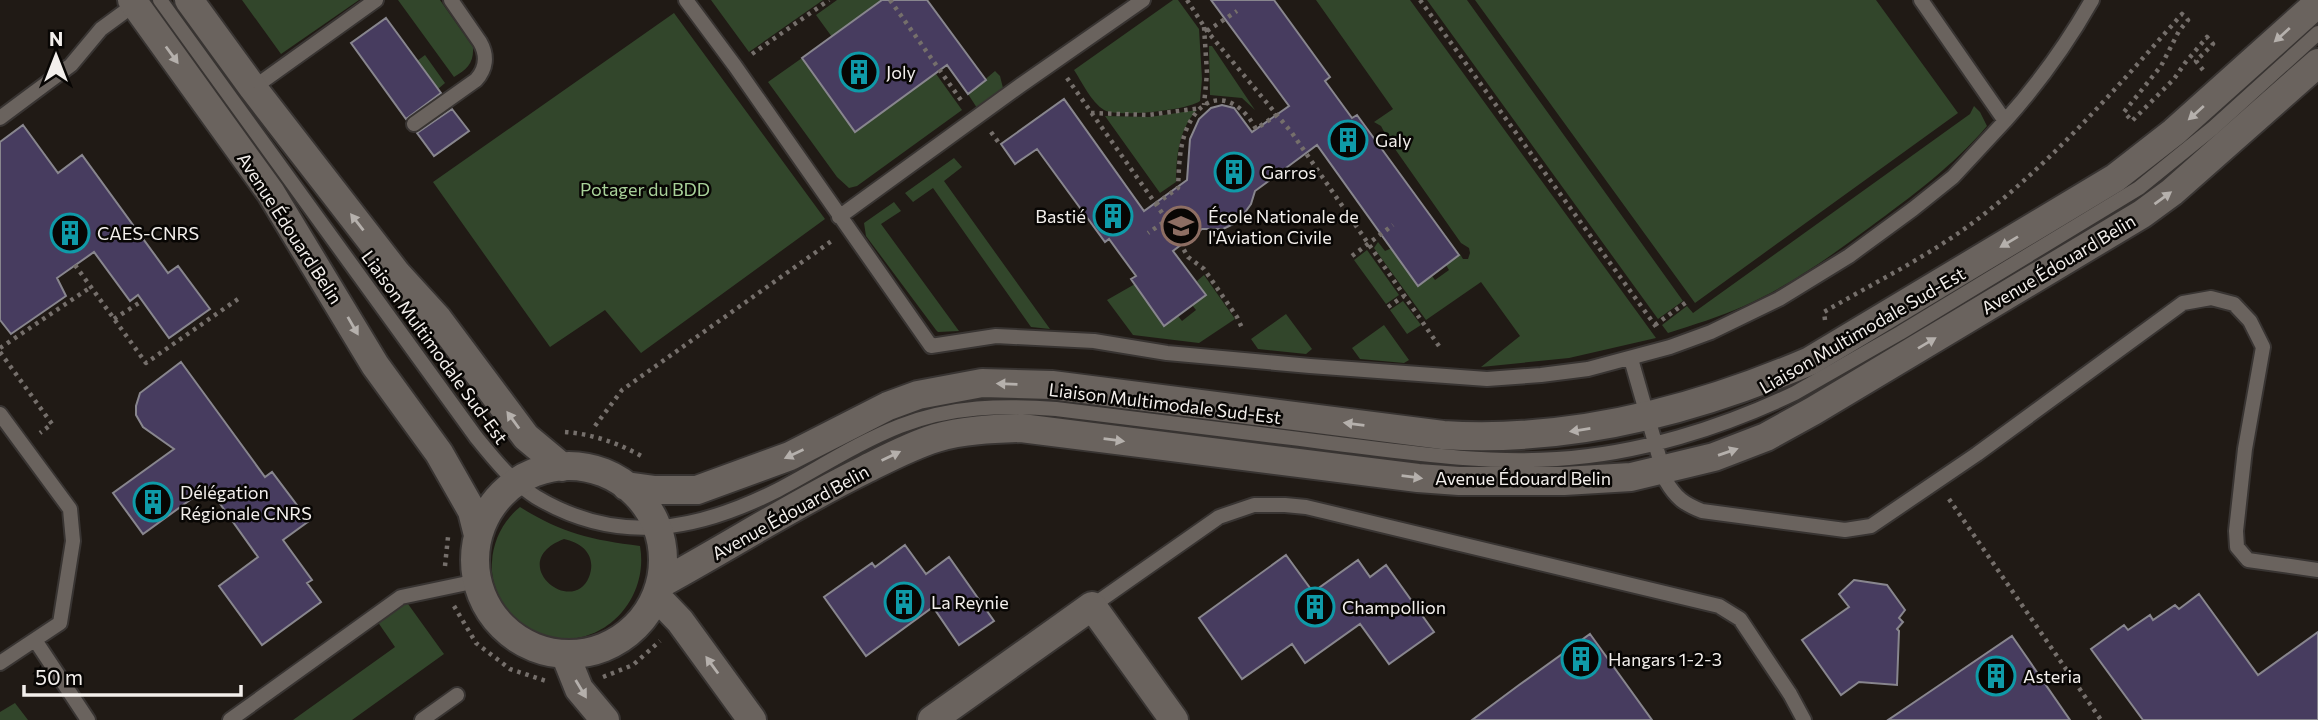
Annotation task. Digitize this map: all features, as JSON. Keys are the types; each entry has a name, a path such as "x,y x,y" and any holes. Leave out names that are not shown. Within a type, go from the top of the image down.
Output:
{"street":[{"path":"189,0 253,89 397,274 438,319 526,437 562,467"},
{"name":"Avenue Édouard Belin","path":"142,1 271,193 375,365 439,453 472,511 478,535"},
{"path":"2262,84 2318,3"},
{"path":"626,486 655,490 697,490 790,456 888,406 918,395 982,383 1052,385 1480,438 1651,430 1810,361 2115,178 2262,84 2318,62"},
{"name":"Avenue Édouard Belin","path":"658,590 832,486 906,449 967,431 1021,428 1459,481 1564,481 1631,477 1714,457 1766,437 2122,226 2172,192 2262,84"},
{"path":"562,467 585,467 607,474 626,486 645,505 658,528 663,566 658,590 641,620 620,639 593,651 565,654 540,649 518,639 500,624 486,604 477,582 475,558 478,535 486,515 499,496 516,482 538,471 562,467"},
{"path":"658,590 752,720"},
{"path":"932,720 1092,606 1174,720"},
{"path":"565,654 579,689 605,720"}],"lane":[{"path":"253,89 376,0"},
{"path":"414,124 476,80 485,64 484,49 451,0"},
{"path":"686,0 931,346 996,336 1094,341 1167,353 1487,379 1588,369 1670,347 1711,332 1779,299 1849,256 1953,177 2038,85 2071,38 2092,0"},
{"path":"843,223 975,120 1143,0"},
{"path":"1921,0 2005,121"},
{"path":"0,118 71,65 101,29 142,1"},
{"name":"Liaison Multimodale Sud-Est","path":"142,1 476,437 516,482 535,496 560,509 593,520 622,527 658,528 685,525 735,509 900,426 938,414 983,407 1056,409 1434,456 1508,461 1559,459 1651,430"},
{"path":"2262,84 2318,33"},
{"path":"1631,359 1663,471 1674,495 1684,504 1702,511 1845,530 1871,526 2183,303 2211,298 2234,304 2250,321 2263,347 2245,449 2236,530 2237,547 2248,560 2318,570"},
{"path":"0,414 70,509 73,541 60,623 0,663"},
{"path":"1092,606 1219,517 1254,505 1306,508 1719,606 1740,618 1804,720"},
{"path":"230,720 401,597 477,582"},
{"path":"35,640 88,720"},
{"path":"422,720 457,695"}],"path":[{"path":"735,66 829,0"},
{"path":"890,0 984,133 989,129 999,143"},
{"path":"1187,0 1205,29 1278,114 1441,349"},
{"path":"1420,0 1670,347"},
{"path":"1205,29 1237,10"},
{"path":"1825,324 1824,312 1981,217 2018,186 2091,117 2182,14 2188,20 2179,31 2161,66 2124,112 2132,121 2174,79 2207,37 2213,44 2196,61 2204,72"},
{"path":"1156,204 1178,188 1179,163 1186,129 1202,107 1207,73 1205,29"},
{"path":"1070,51 1063,73 1167,220 1188,257 1204,269 1242,328"},
{"path":"1091,113 1148,115 1202,107 1216,100 1226,100 1235,104 1249,117 1256,129 1278,114"},
{"path":"1148,233 1167,220"},
{"path":"595,426 622,390 843,223"},
{"path":"1352,256 1394,225"},
{"path":"75,265 146,363 238,299"},
{"path":"23,445 52,424 0,350 91,287"},
{"path":"1388,307 1404,296"},
{"path":"114,319 142,301"},
{"path":"1655,325 1688,301"},
{"path":"555,432 595,437 631,450 654,464"},
{"path":"1937,481 2101,720"},
{"path":"449,533 444,565 454,607 476,643 510,669 550,682 593,681 633,665 665,637 676,617"}],"green space":[{"path":"242,0 359,0 281,54"},
{"path":"398,0 440,0 473,47 471,61 466,68 454,77"},
{"path":"711,0 823,0 749,52"},
{"path":"837,0 883,0 962,110 857,186 849,188 837,177 768,82 802,58 855,131 916,87 832,37 816,15"},
{"path":"1173,0 1178,0 1199,29 1202,79 1200,101 1153,112 1123,113 1104,110 1091,97 1074,70"},
{"path":"1316,0 1410,0 1656,338 1569,358 1481,367 1520,336 1481,282 1426,320 1374,248 1378,242 1385,251 1392,248 1418,285 1432,276 1435,280 1449,270 1446,265 1460,254 1463,259 1468,259 1469,248 1461,243 1381,126 1374,122 1393,109"},
{"path":"1427,0 1467,0 1683,301 1658,319"},
{"path":"1475,0 1876,0 1958,113 1695,303"},
{"name":"Potager du BDD","path":"674,13 825,219 641,353 605,310 550,347 433,182"},
{"path":"1209,46 1212,46 1255,110 1242,98 1210,95"},
{"path":"425,55 445,83 438,89 417,61"},
{"path":"995,71 1000,76 1003,88 977,108 968,94"},
{"path":"1974,106 1987,126 1974,141 1932,180 1840,249 1793,280 1744,306 1668,333 1662,325 1687,306 1693,313 1970,114"},
{"path":"1197,110 1182,134 1176,182 1160,193 1105,116 1150,117"},
{"path":"954,158 962,167 944,181 1050,329 1031,327 933,188 913,202 905,193"},
{"path":"894,202 901,211 881,224 959,331 936,330 866,236 864,223"},
{"path":"1367,250 1399,295 1386,304 1354,260"},
{"path":"1204,275 1235,319 1199,343 1133,335 1107,300 1135,284 1164,326 1178,316 1182,321 1196,310 1192,305 1206,295 1197,281"},
{"path":"1403,301 1421,325 1407,334 1390,310"},
{"path":"1286,314 1312,349 1306,354 1258,349 1251,339"},
{"path":"1384,325 1409,360 1404,363 1360,359 1352,348"},
{"path":"520,507 577,534 640,546 641,569 635,590 625,609 610,624 592,634 572,639 550,637 528,628 508,612 495,585 492,562 497,538","holes":["564,539 582,547 591,563 589,577 581,588 569,592 548,582 541,572 540,560 547,549"]},
{"path":"403,597 444,654 352,720 293,720 395,647 375,618"},
{"path":"15,703 28,720 0,720 0,712"}],"building":[{"path":"882,0 927,0 986,80 968,94 947,65 855,132 802,58"},
{"path":"1211,0 1274,0 1330,77 1325,81 1352,118 1357,115 1459,255 1418,286 1317,145 1255,191 1251,204 1238,222 1223,229 1202,229 1173,251 1206,295 1164,326 1131,279 1136,276 1109,239 1105,242 1037,149 1015,164 1001,144 1064,99 1144,211 1187,180 1190,139 1199,119 1211,108 1222,105 1234,108 1252,132 1289,106"},
{"path":"386,18 441,93 406,119 351,43"},
{"path":"452,109 469,131 434,156 417,133"},
{"name":"CAES-CNRS","path":"23,125 58,173 82,155 168,273 178,266 210,309 169,338 138,295 130,301 94,252 57,278 66,296 11,334 0,320 0,142"},
{"name":"Délégation Régionale CNRS","path":"181,362 265,477 272,472 309,521 283,540 312,580 307,583 321,602 262,645 219,586 258,557 208,487 143,534 113,493 174,449 143,427 136,415 136,406 140,393"},
{"name":"La Reynie","path":"905,545 926,574 949,557 994,621 959,645 933,607 866,656 824,597 872,563 875,567"},
{"name":"Champollion","path":"1286,555 1313,592 1358,560 1370,577 1386,565 1434,632 1389,664 1360,624 1305,663 1292,644 1242,679 1199,618"},
{"path":"1854,580 1887,585 1905,610 1899,618 1903,622 1897,629 1897,685 1859,682 1841,695 1802,640 1849,607 1839,594"},
{"path":"2199,594 2258,675 2318,632 2318,720 2143,720 2091,649 2124,625 2128,630 2150,615 2153,620 2175,605 2179,609"},
{"name":"Hangars 1-2-3","path":"1590,634 1652,720 1472,720 1519,685"},
{"name":"Asteria","path":"2012,636 2070,720 1888,720 1947,680"}],"place":[{"name":"Joly","path":"859,72"},
{"name":"Galy","path":"1348,140"},
{"name":"Garros","path":"1234,172"},
{"name":"Bastié","path":"1113,216"},
{"name":"École Nationale de l'Aviation Civile","path":"1181,226"},
{"name":"CAES-CNRS","path":"70,233"},
{"name":"Délégation Régionale CNRS","path":"153,502"},
{"name":"La Reynie","path":"904,602"},
{"name":"Champollion","path":"1315,607"},
{"name":"Hangars 1-2-3","path":"1581,659"},
{"name":"Asteria","path":"1996,676"}]}
